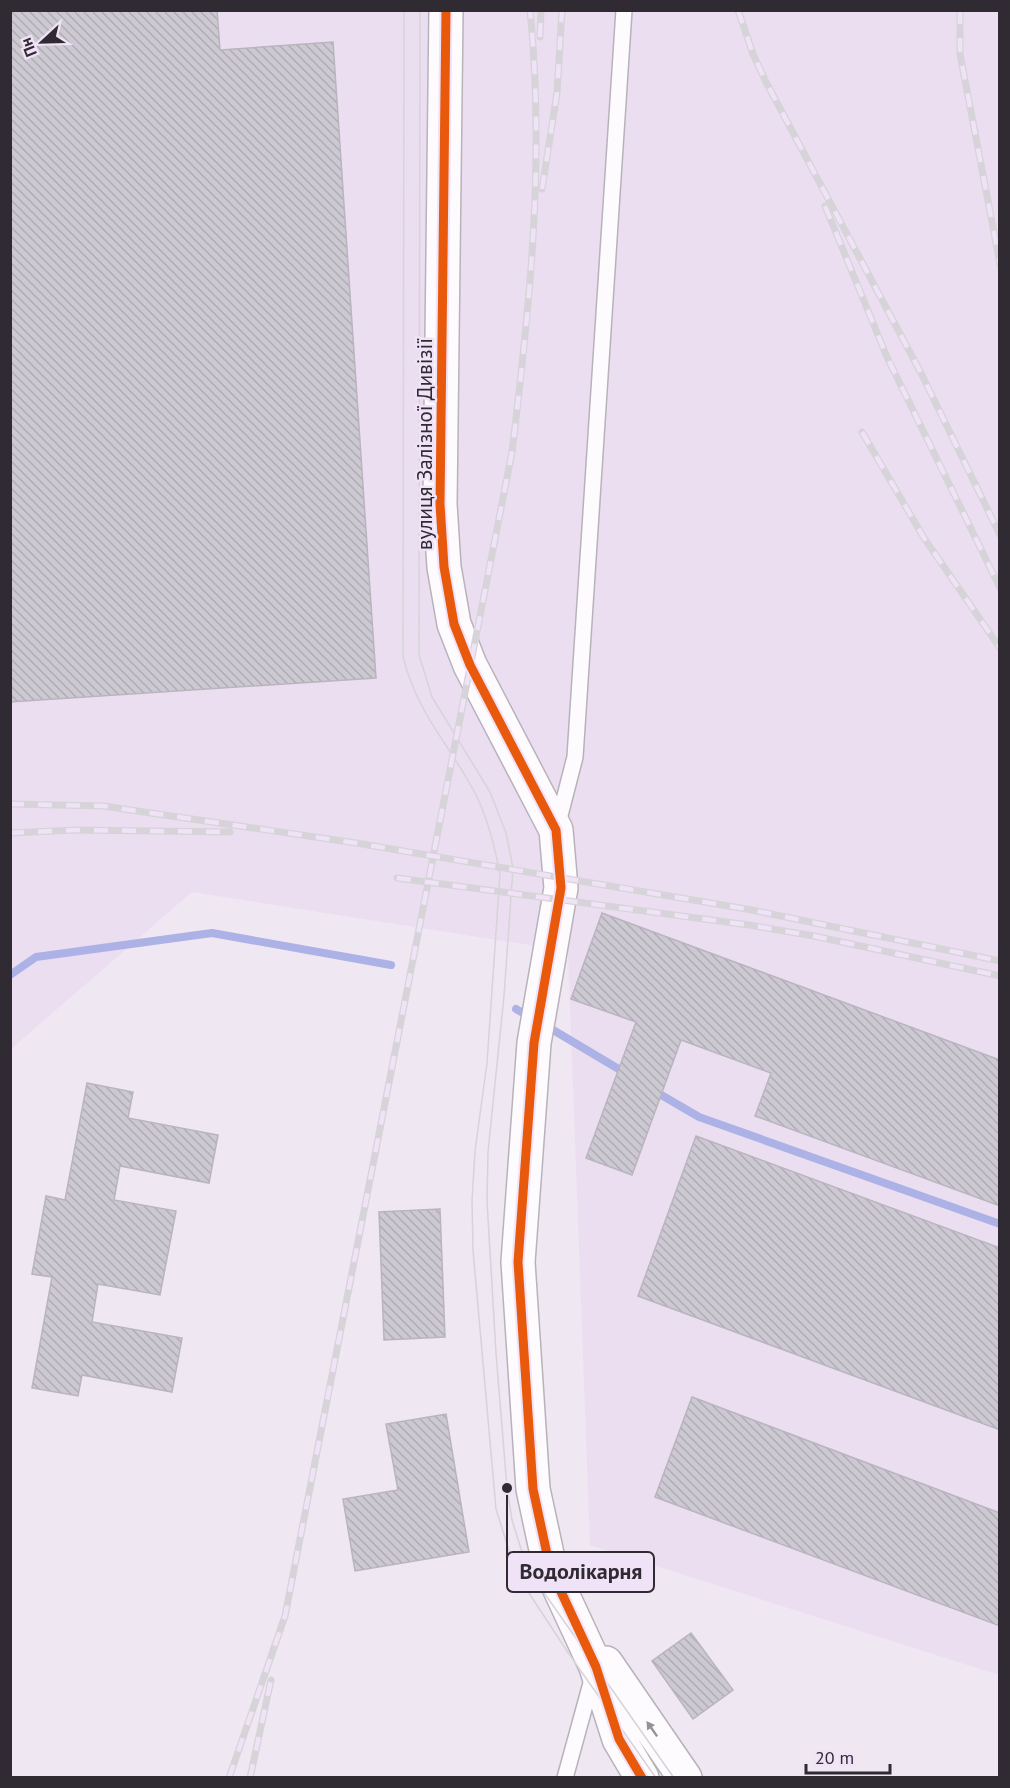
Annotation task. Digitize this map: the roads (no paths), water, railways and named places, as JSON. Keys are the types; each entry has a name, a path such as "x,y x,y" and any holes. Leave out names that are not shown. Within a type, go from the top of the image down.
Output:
{"street":[{"name":"вулиця Залізної Дивізії","path":"446,10 440,504 444,567 454,624 470,665 556,830 561,888 534,1043 518,1262 533,1489 550,1568 600,1664"},
{"path":"600,1664 619,1739 642,1778"},
{"path":"600,1664 685,1778"}],"lane":[{"path":"556,830 575,757 624,10"},
{"path":"565,1778 600,1664"}],"waterway":[{"path":"10,975 36,957 212,933 391,965"},
{"path":"516,1009 532,1018"},
{"path":"543,1024 627,1074"},
{"path":"651,1089 699,1117 1000,1224"}],"tram line":[{"path":"404,10 403,657 418,698 478,799 491,836 500,874 487,1063 475,1151 472,1201 473,1250 496,1509 521,1581 656,1778"},
{"path":"420,10 419,655 432,697 490,792 506,833 513,868 504,996 488,1152 487,1201 507,1488 512,1520 521,1549 540,1587 674,1778"}],"railway":[{"path":"229,1778 285,1616 512,452 530,287 536,176 534,65 530,10"},
{"path":"540,37 541,10"},
{"path":"542,189 557,93 562,10"},
{"path":"738,10 753,54 766,82 921,373 1000,535"},
{"path":"960,10 960,54 1000,264"},
{"path":"825,206 887,357 1000,588"},
{"path":"862,432 924,538 1000,648"},
{"path":"10,804 103,806 356,843 752,910 1000,961"},
{"path":"10,833 76,830 230,832"},
{"path":"397,878 749,925 814,936 1000,976"},
{"path":"250,1778 271,1680"}],"place":[{"name":"Водолікарня","path":"507,1488"}]}
